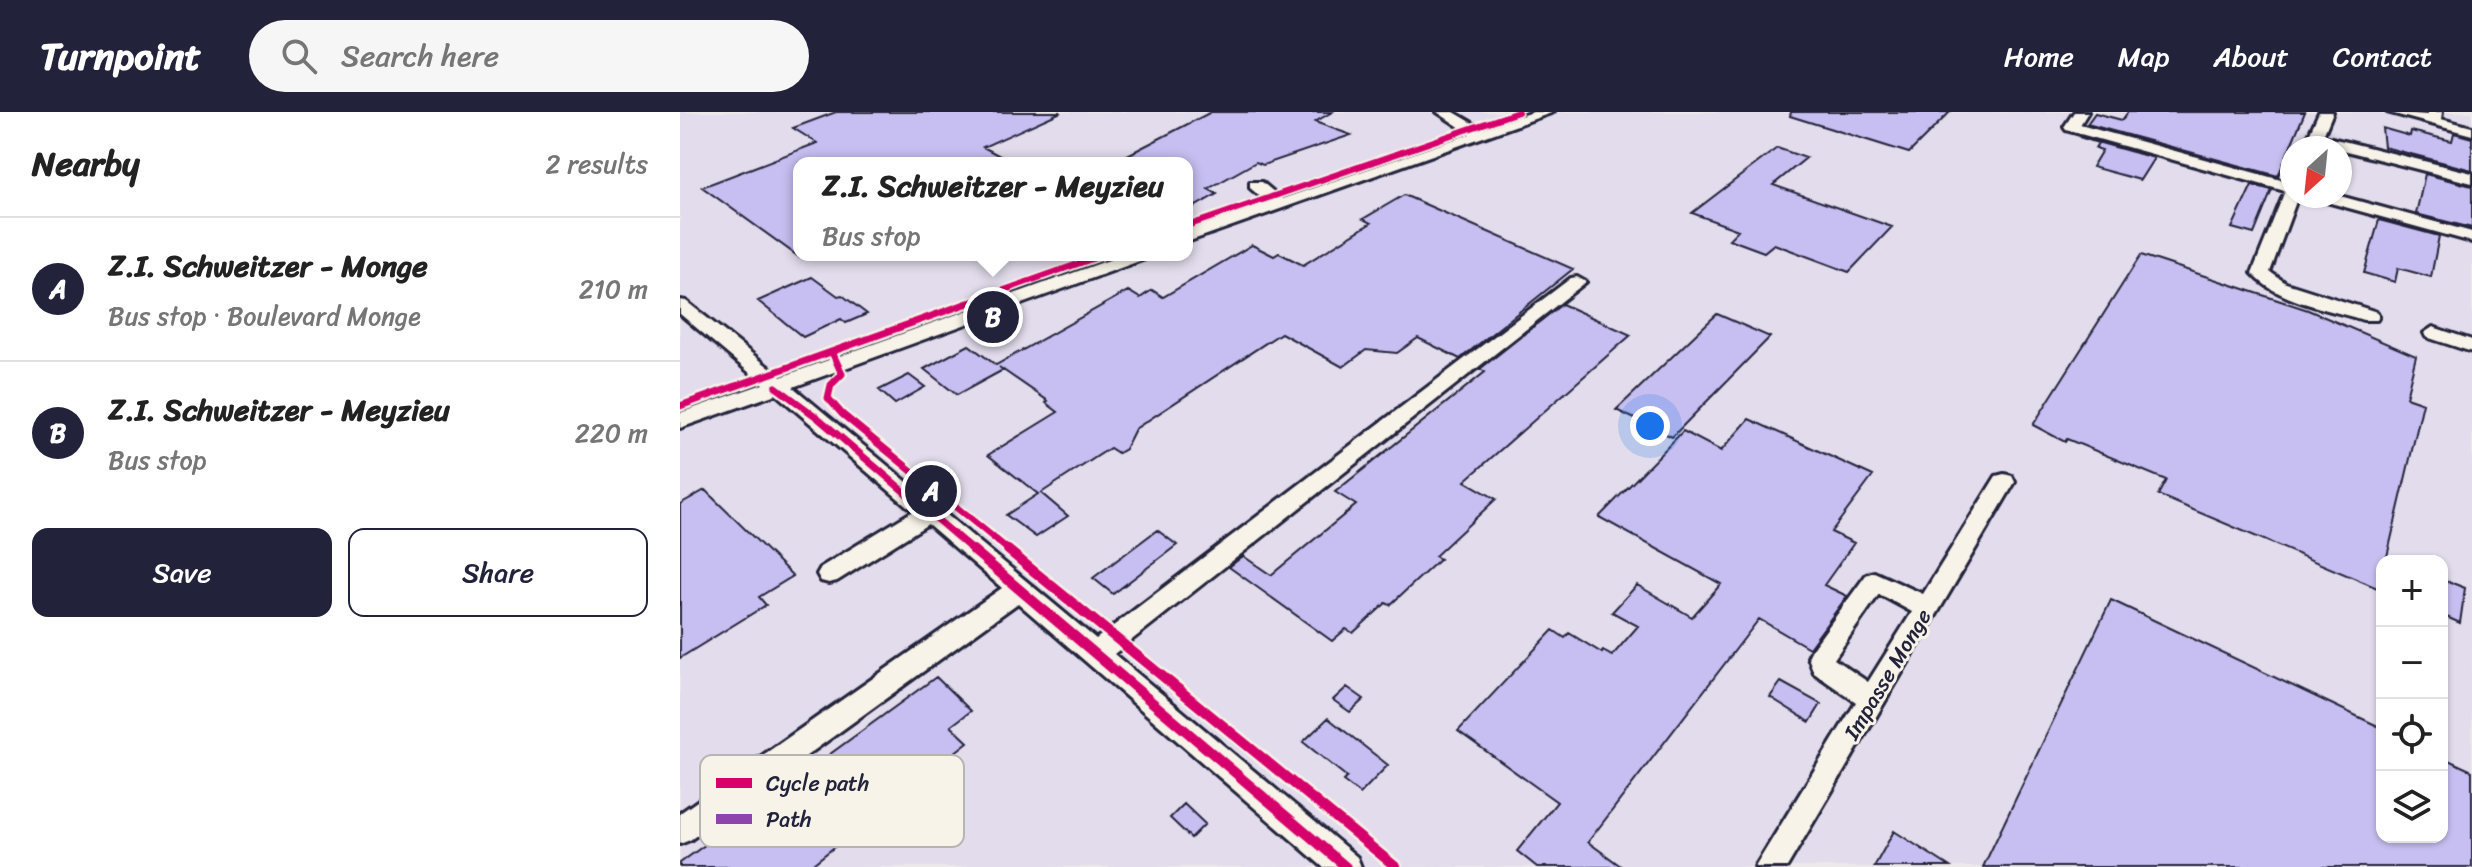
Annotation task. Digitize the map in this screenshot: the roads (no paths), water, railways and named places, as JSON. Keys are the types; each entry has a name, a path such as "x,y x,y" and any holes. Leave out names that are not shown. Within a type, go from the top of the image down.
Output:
{"street":[{"path":"1444,112 1481,134"},
{"path":"1193,235 1547,112"},
{"path":"2081,112 2071,127 2280,187"},
{"path":"2315,136 2326,112"},
{"path":"2394,112 2434,117 2472,131"},
{"path":"2352,152 2472,178"},
{"path":"1256,185 1279,204"},
{"path":"2352,204 2472,237"},
{"path":"2285,208 2261,273 2280,287 2370,316"},
{"path":"680,421 1122,261"},
{"path":"1095,654 1577,282"},
{"path":"680,305 1346,867"},
{"path":"2433,333 2472,346"},
{"name":"Impasse Monge","path":"1770,867 2004,482"},
{"path":"829,574 928,513"},
{"path":"1872,699 1823,665 1821,657 1874,582 1903,594 1927,609"},
{"path":"786,755 1018,590"},
{"path":"680,830 700,816"}],"place":[{"name":"Z.I. Schweitzer - Meyzieu","path":"993,317"},
{"name":"Z.I. Schweitzer - Monge","path":"931,491"}]}
